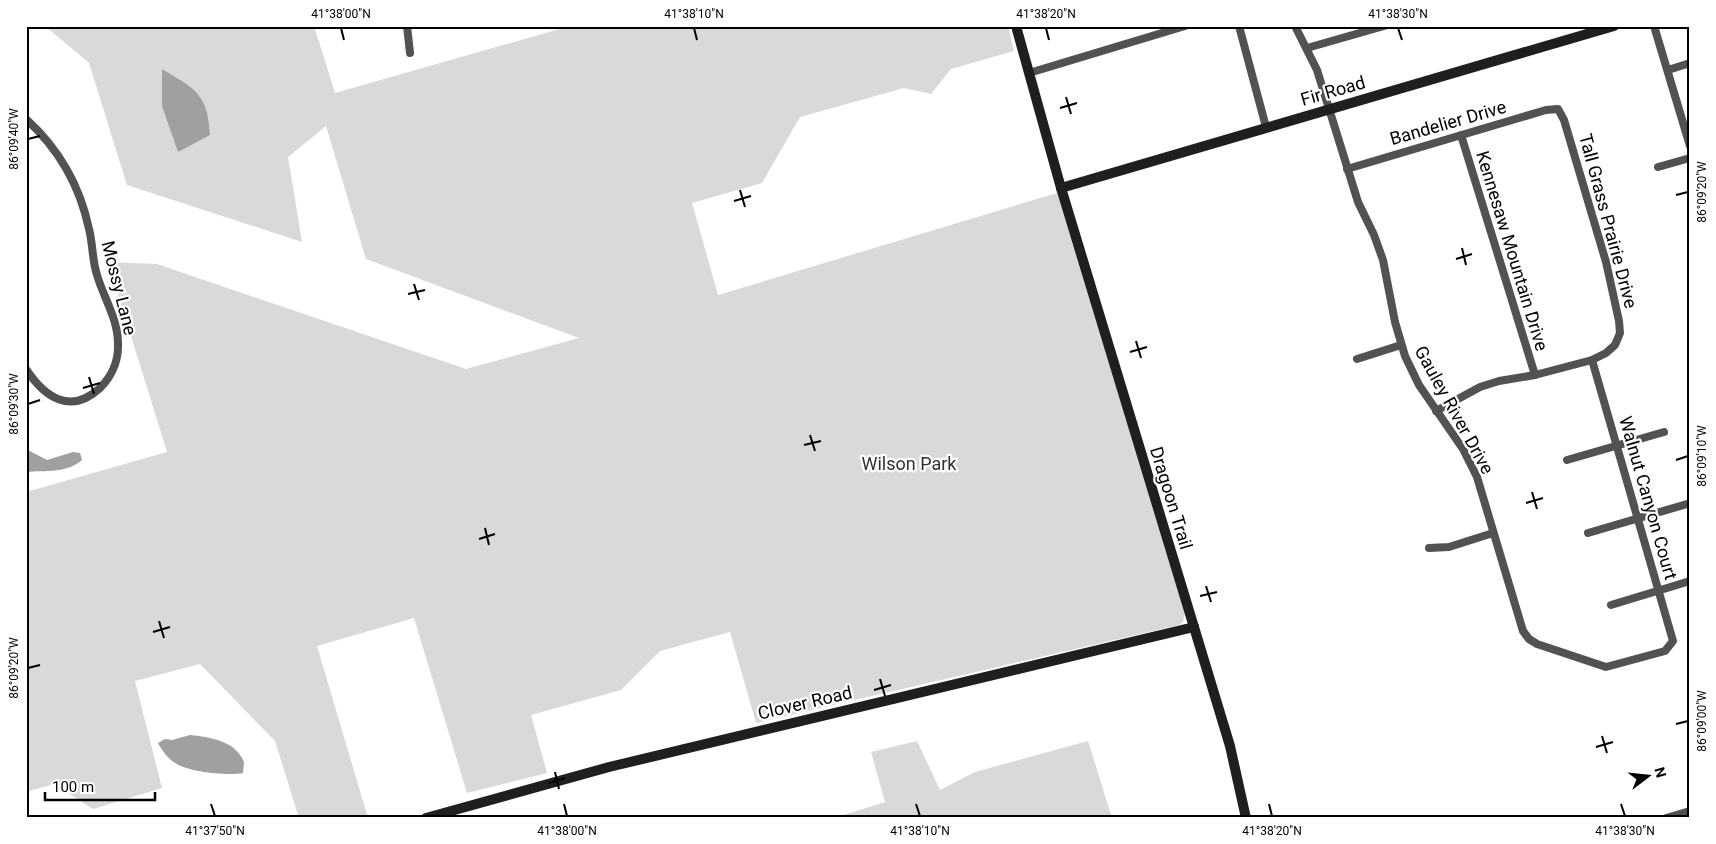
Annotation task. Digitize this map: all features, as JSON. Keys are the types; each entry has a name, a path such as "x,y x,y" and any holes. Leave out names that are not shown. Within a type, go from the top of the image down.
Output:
{"street":[{"path":"407,26 410,53"},
{"name":"Dragoon Trail","path":"1016,26 1061,188 1236,768 1246,818"},
{"path":"1029,73 1185,26"},
{"path":"1239,26 1266,127"},
{"name":"Gauley River Drive","path":"1295,26 1316,70 1347,169 1383,260 1401,346 1419,385 1470,463 1521,625 1528,639 1537,644 1606,667 1665,651 1672,645"},
{"path":"1307,48 1384,26"},
{"name":"Fir Road","path":"1061,188 1614,26"},
{"path":"1654,26 1690,146"},
{"path":"1668,70 1690,63"},
{"name":"Bandelier Drive","path":"1347,169 1546,110 1558,109"},
{"name":"Tall Grass Prairie Drive","path":"1436,411 1480,387 1499,381 1535,376 1592,360 1615,345 1620,333 1619,321 1603,253 1564,120 1558,109"},
{"name":"Mossy Lane","path":"26,119 50,144 64,163 76,186 90,232 95,268 114,318 118,348 113,368 103,385 93,394 75,402 65,402 49,395 40,388 26,369"},
{"name":"Kennesaw Mountain Drive","path":"1461,135 1535,376"},
{"path":"1658,167 1690,158"},
{"path":"1357,359 1401,346"},
{"name":"Walnut Canyon Court","path":"1592,360 1673,635 1672,645"},
{"path":"1567,460 1664,432"},
{"path":"1588,533 1686,504"},
{"path":"1429,548 1449,547 1493,533"},
{"path":"1611,605 1690,581"},
{"name":"Clover Road","path":"426,818 609,767 1194,627"},
{"path":"1666,818 1690,811"}],"green space":[{"name":"Wilson Park","path":"45,26 314,26 335,93 570,26 1008,26 1014,51 951,69 931,94 904,88 800,117 762,183 692,203 718,295 1057,193 1185,611 1183,622 1179,625 756,723 730,632 660,651 621,690 531,715 547,773 467,793 414,618 317,646 368,818 299,818 275,741 200,664 135,681 162,788 93,809 54,784 26,792 26,492 167,452 108,262 157,264 466,369 579,338 366,259 326,126 288,157 302,242 127,185 89,63","holes":["162,69 191,88 203,101 209,121 210,135"]},
{"path":"917,741 940,790 975,772 1088,741 1112,818 834,818 885,802 871,752"}],"shaded area":[{"path":"162,69 198,94 203,101 209,121 210,135 178,152 162,106"},
{"path":"26,449 47,460 73,452 80,453 82,460 69,468 26,472"},
{"path":"190,735 222,741 235,749 244,762 243,773 209,773 183,767 169,758 158,743 165,739 172,740"}]}
